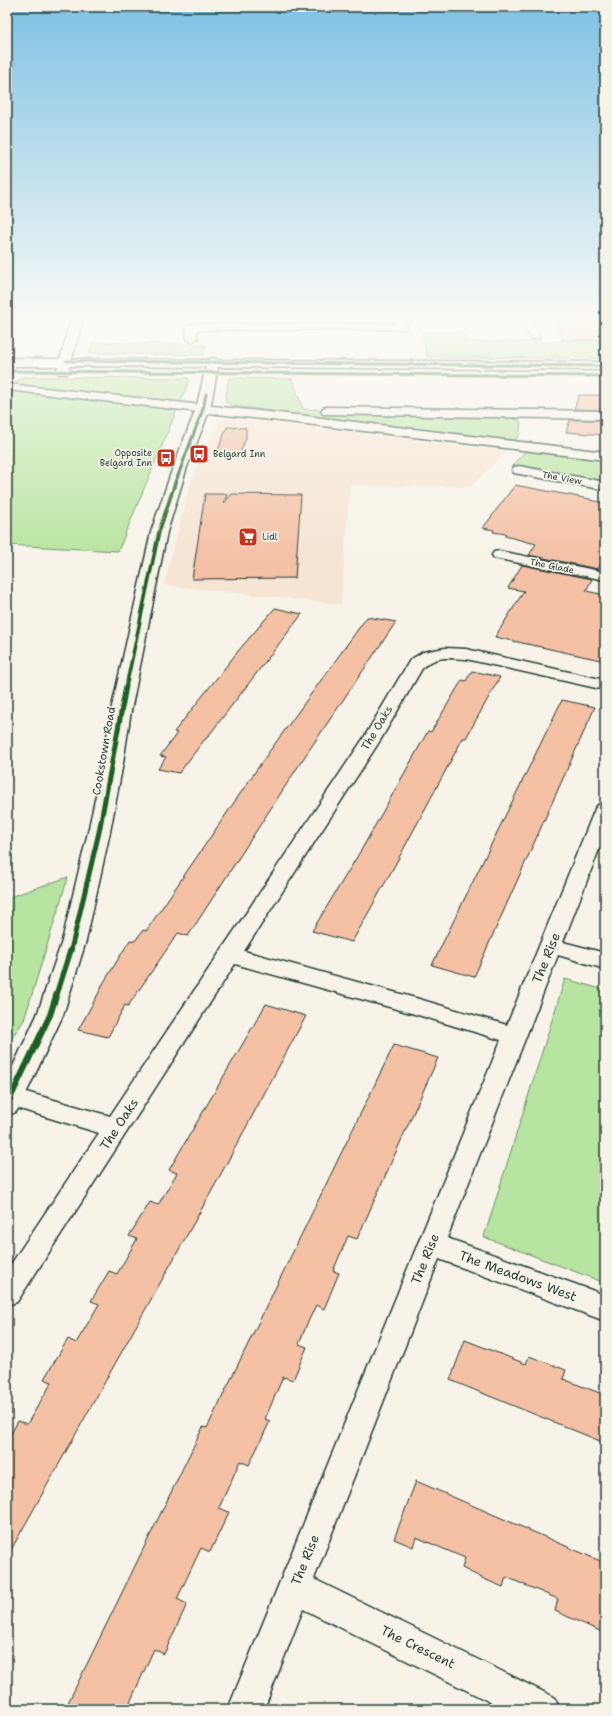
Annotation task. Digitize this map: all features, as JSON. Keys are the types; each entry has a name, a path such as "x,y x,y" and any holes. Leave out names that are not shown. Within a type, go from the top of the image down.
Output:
{"street":[{"path":"115,399 605,456"},
{"name":"Cookstown Road","path":"10,1101 50,1015 74,941 101,824 121,711 159,532 180,467 203,409 205,399"},
{"path":"327,411 605,415"},
{"path":"526,447 535,422 535,414"},
{"name":"The View","path":"519,470 605,486"},
{"name":"The Glade","path":"499,556 605,576"},
{"name":"The Oaks","path":"7,1293 372,739 416,664 429,655 445,653 466,654 605,685"},
{"name":"The Rise","path":"246,1709 605,809"},
{"path":"551,946 605,961"},
{"path":"229,955 419,1007 515,1036"},
{"path":"10,1101 116,1128"},
{"name":"The Meadows West","path":"431,1244 605,1308"},
{"name":"The Crescent","path":"294,1587 542,1709"}],"shaded area":[{"path":"230,418 507,451 470,487 350,485 341,604 164,585 194,472 219,421"}],"green space":[{"path":"7,399 181,399 118,551 8,545 7,471 12,452 7,446"},
{"path":"225,399 299,399 303,409 511,417 521,422 519,436 513,442 232,406 225,402"},
{"path":"527,450 605,459 605,482 512,465"},
{"path":"68,877 24,1020 7,1045 7,898"},
{"path":"565,979 605,990 605,1283 484,1237"}],"building":[{"path":"578,399 605,399 605,410 574,409"},
{"path":"570,420 605,420 605,435 566,432"},
{"path":"227,427 246,428 246,438 239,456 216,455"},
{"path":"515,485 605,503 605,556 598,569 529,555 536,544 505,536 506,534 493,532 494,530 483,528"},
{"name":"Lidl","path":"205,494 227,494 224,503 232,494 301,495 295,578 192,579"},
{"path":"522,565 592,579 586,591 605,595 605,661 495,637 524,591 508,588"},
{"path":"275,608 302,614 179,773 158,769 166,757 160,756 177,733 174,732 239,650"},
{"path":"367,617 396,622 301,762 188,936 178,933 128,1006 125,1005 108,1037 78,1030 101,987 130,940 135,941 143,930 146,931 266,756"},
{"path":"472,671 500,677 466,738 463,738 352,942 312,931 363,847 428,731 431,732 462,680 466,681"},
{"path":"562,700 595,707 474,977 432,965"},
{"path":"266,1004 306,1016 215,1185 7,1557 7,1441 18,1421 27,1424 52,1382 44,1379 68,1339 76,1343 99,1304 91,1301 109,1271 117,1274 137,1239 129,1236 150,1202 158,1205 177,1173 169,1170"},
{"path":"394,1045 438,1058 357,1239 348,1236 333,1271 339,1273 324,1309 316,1305 307,1324 299,1344 307,1347 293,1380 283,1377 265,1419 270,1421 249,1465 240,1461 219,1508 229,1512 210,1552 201,1548 177,1599 187,1604 164,1654 154,1649 127,1709 65,1709 203,1427 207,1428"},
{"path":"465,1340 526,1364 529,1356 566,1370 563,1379 605,1395 605,1443 450,1380"},
{"path":"416,1481 605,1563 605,1618 602,1632 555,1611 558,1599 506,1577 503,1587 484,1579 462,1568 465,1558 416,1537 413,1547 394,1539"}],"cycle path":[{"path":"7,1105 50,1015 74,941 99,832 113,763 121,711 159,532 180,467 203,409 205,399"}],"place":[{"name":"Belgard Inn","path":"199,454"},
{"name":"Opposite Belgard Inn","path":"166,458"},
{"name":"Lidl","path":"248,537"}]}
